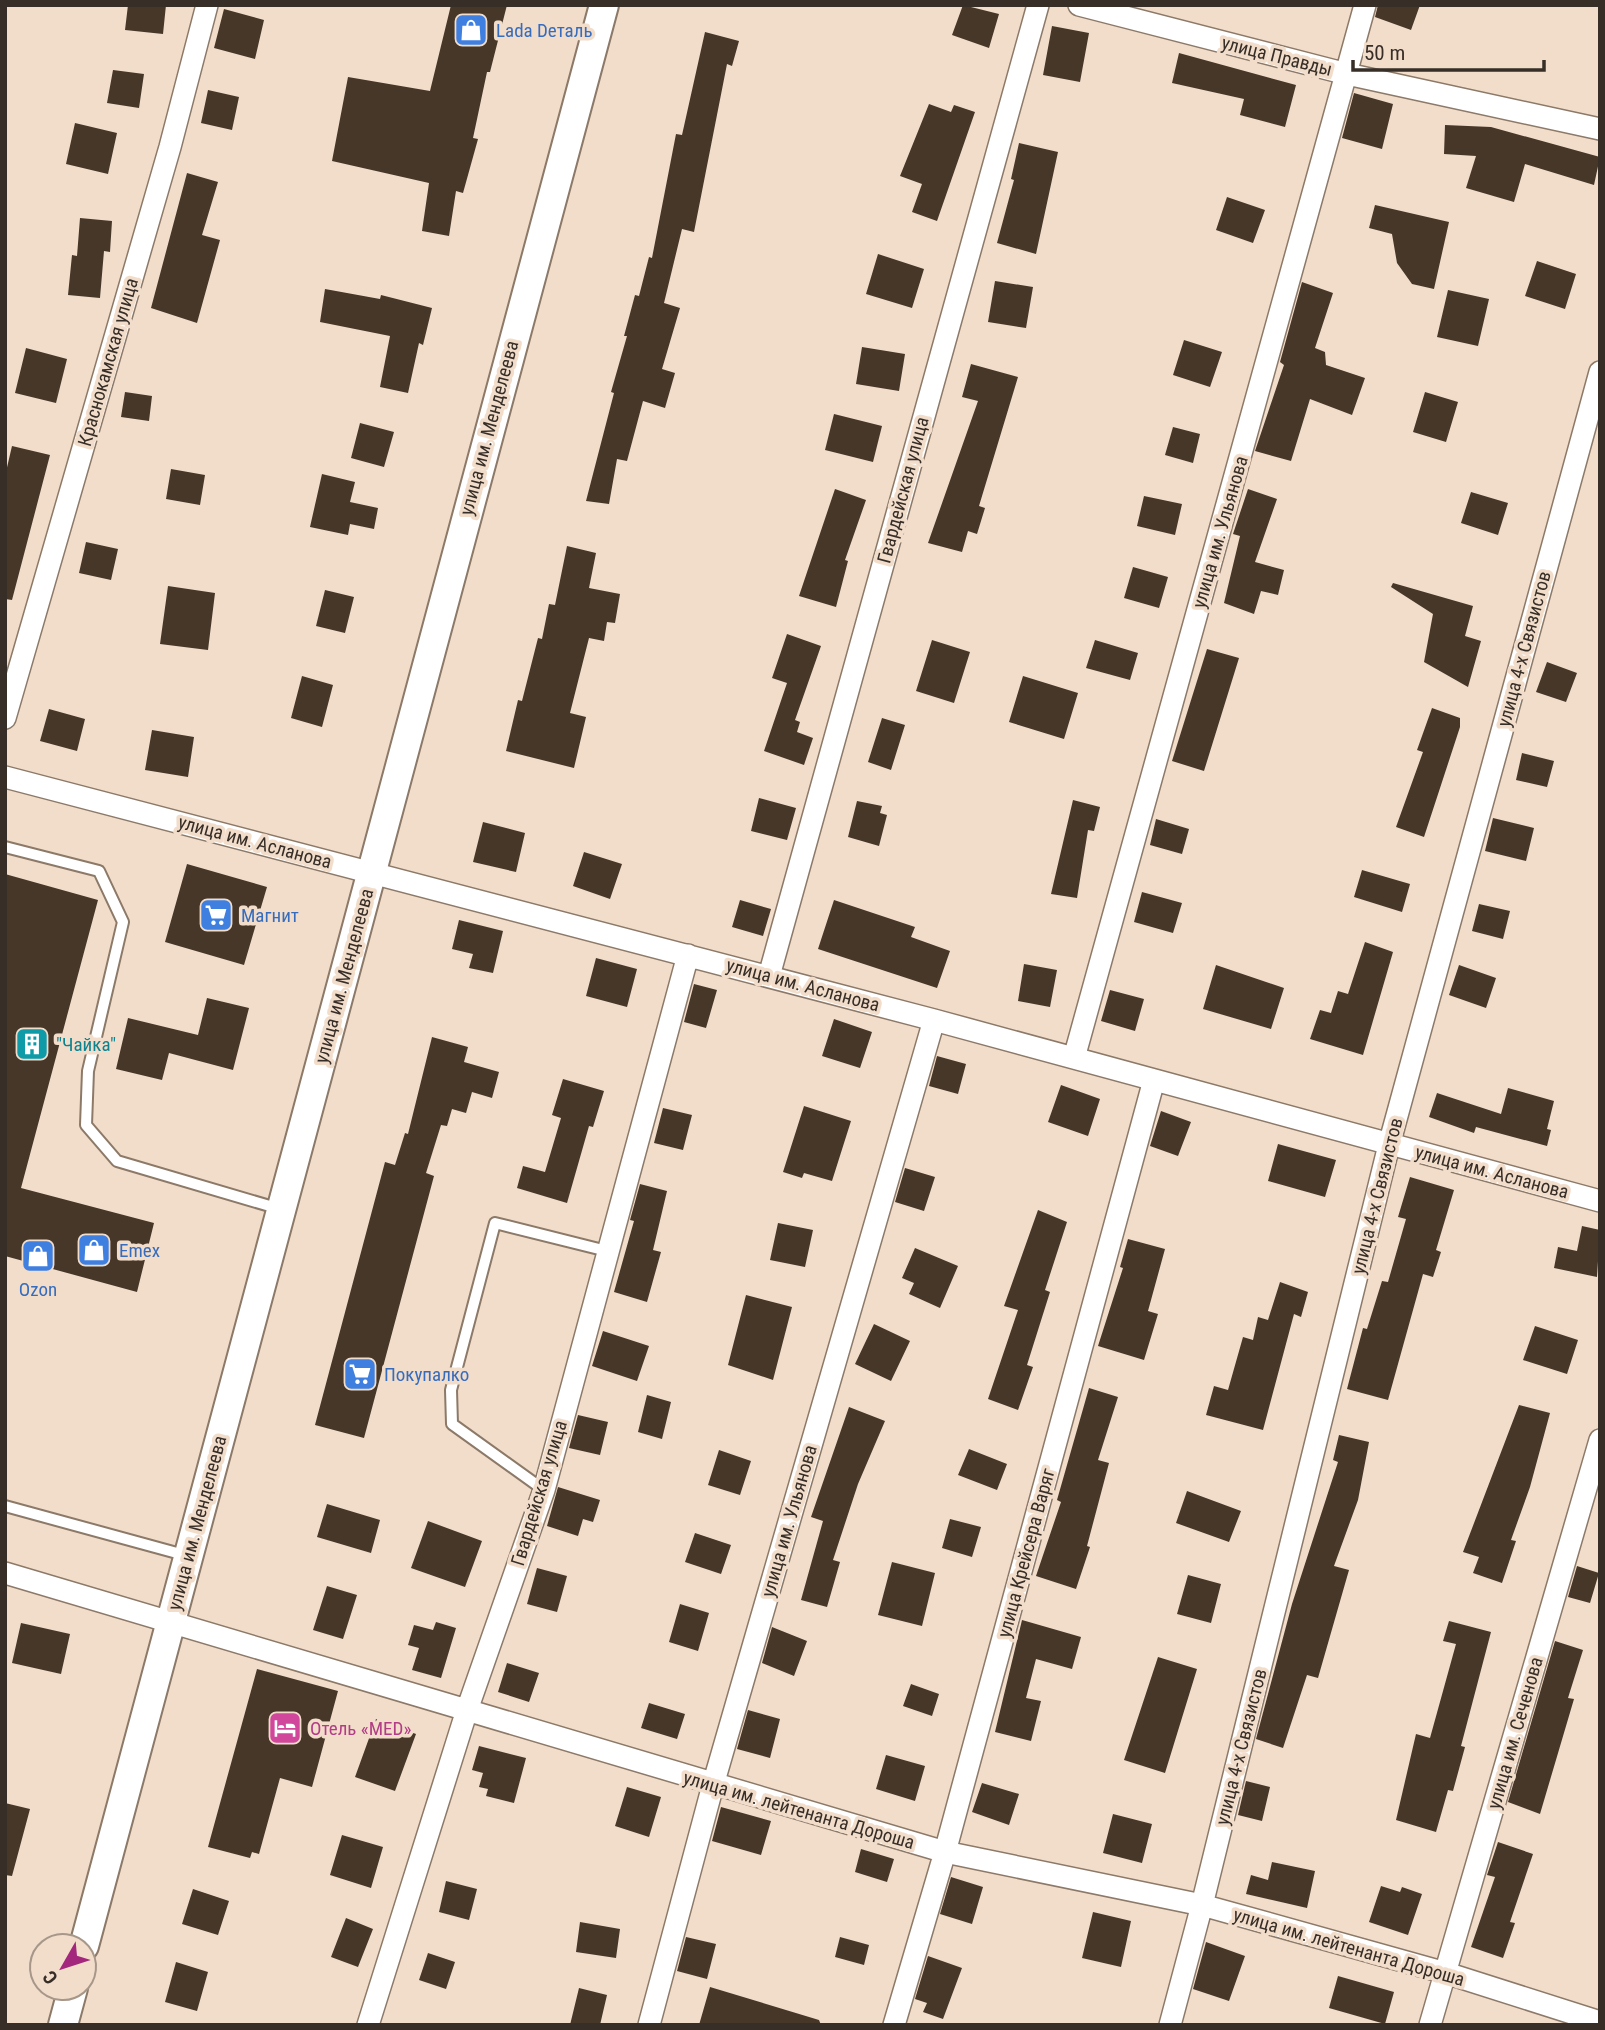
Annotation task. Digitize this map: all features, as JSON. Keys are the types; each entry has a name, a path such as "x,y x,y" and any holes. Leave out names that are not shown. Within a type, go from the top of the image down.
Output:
{"main road":[{"name":"улица им. Менделеева","path":"88,1932 604,5"},
{"path":"63,2025 69,2002"}],"street":[{"name":"Краснокамская улица","path":"5,718 170,147 207,5"},
{"name":"Гвардейская улица","path":"769,976 1038,5"},
{"name":"улица Правды","path":"1079,5 1348,74 1600,129"},
{"name":"улица им. Ульянова","path":"1074,1058 1365,5"},
{"name":"улица 4-х Связистов","path":"1170,2025 1389,1145 1600,372"},
{"name":"улица им. Асланова","path":"5,777 769,976 1600,1200"},
{"name":"Гвардейская улица","path":"368,2025 467,1710 544,1490 688,956"},
{"name":"улица им. Ульянова","path":"649,2025 713,1785 934,1020"},
{"name":"улица Крейсера Варяг","path":"894,2025 944,1852 1154,1080"},
{"name":"улица им. Сеченова","path":"1430,2025 1600,1440"},
{"name":"улица им. лейтенанта Дороша","path":"5,1573 944,1852 1202,1905 1446,1973 1600,2022"}],"lane":[{"path":"5,847 99,871 123,922 88,1071 86,1125 117,1161 280,1209"},
{"path":"544,1490 452,1424 451,1391 486,1249 495,1223 607,1251"},
{"path":"5,1506 188,1556"}],"building":[{"path":"128,5 166,5 163,34 125,30"},
{"path":"451,5 507,5 490,72 487,72 473,138 478,139 463,193 456,191 449,236 422,231 429,183 332,161 348,77 430,91"},
{"path":"963,5 999,14 989,48 952,35"},
{"path":"1378,5 1420,5 1411,30 1375,17"},
{"path":"224,9 264,20 255,59 214,48"},
{"path":"1052,26 1089,33 1080,82 1043,75"},
{"path":"705,32 739,41 732,66 727,64 694,232 682,229 664,303 680,308 662,369 675,373 665,408 643,401 627,461 617,459 609,504 586,501 614,393 611,392 635,295 639,296 649,257 652,258 676,134 682,135"},
{"path":"1179,53 1296,85 1285,127 1240,115 1244,99 1172,83"},
{"path":"113,70 144,74 139,108 107,103"},
{"path":"208,90 239,97 232,130 201,123"},
{"path":"1354,93 1393,104 1382,149 1342,138"},
{"path":"929,104 951,112 954,105 975,112 937,221 912,212 922,184 900,176"},
{"path":"75,123 117,133 108,174 66,164"},
{"path":"1445,125 1491,127 1600,157 1594,185 1525,164 1514,202 1466,188 1476,156 1444,154"},
{"path":"1019,143 1058,152 1036,254 997,243 1014,180 1011,179"},
{"path":"187,173 218,182 202,235 220,240 197,323 151,308"},
{"path":"1227,197 1265,210 1253,243 1216,230"},
{"path":"1375,205 1449,222 1434,289 1412,284 1397,263 1392,234 1369,228"},
{"path":"80,218 112,221 110,252 104,251 100,298 68,295 72,255 77,256"},
{"path":"878,254 924,269 912,308 866,294"},
{"path":"1537,261 1576,274 1565,309 1525,296"},
{"path":"995,281 1033,287 1026,328 988,322"},
{"path":"1302,282 1333,293 1315,348 1325,352 1326,365 1365,378 1352,415 1310,399 1291,461 1255,451 1284,365 1280,362"},
{"path":"325,289 380,299 381,295 432,308 423,345 419,343 408,393 380,387 390,336 320,322"},
{"path":"1448,290 1489,299 1478,346 1437,337"},
{"path":"1184,340 1222,352 1210,387 1173,375"},
{"path":"862,347 905,354 899,391 856,384"},
{"path":"26,348 67,359 56,403 15,393"},
{"path":"971,364 1018,377 979,506 985,508 977,534 968,531 962,552 928,543 978,401 962,397"},
{"path":"125,392 152,396 149,421 121,417"},
{"path":"1425,392 1458,402 1446,442 1413,432"},
{"path":"834,414 882,426 873,462 825,450"},
{"path":"360,423 394,432 384,467 351,458"},
{"path":"1173,427 1200,434 1193,463 1165,455"},
{"path":"12,446 50,455 12,600 5,599 5,476"},
{"path":"171,469 205,475 200,505 166,499"},
{"path":"322,474 355,482 350,502 378,508 374,529 350,524 348,535 310,527"},
{"path":"835,489 866,500 845,560 848,561 836,607 799,596"},
{"path":"1248,489 1277,499 1255,562 1284,570 1278,595 1261,591 1254,614 1224,603 1240,536 1233,534"},
{"path":"1471,492 1508,503 1498,535 1461,523"},
{"path":"1144,496 1182,504 1175,535 1137,526"},
{"path":"86,542 118,549 111,580 79,573"},
{"path":"567,546 596,553 589,588 620,594 615,623 607,622 604,641 589,638 570,713 586,717 574,768 506,751 518,700 522,701 538,638 542,639 549,604 555,605"},
{"path":"1133,567 1168,577 1159,608 1124,598"},
{"path":"1393,583 1473,606 1465,636 1481,641 1468,687 1424,662 1433,614 1391,587"},
{"path":"168,586 215,593 208,650 160,644"},
{"path":"325,590 354,597 345,633 316,626"},
{"path":"787,634 821,646 795,720 800,722 797,732 813,738 804,765 764,751 787,683 772,678"},
{"path":"932,640 970,652 954,703 916,691"},
{"path":"1095,640 1138,653 1130,680 1086,668"},
{"path":"1207,649 1239,658 1204,771 1172,761"},
{"path":"1547,662 1577,673 1566,702 1536,692"},
{"path":"302,676 333,685 322,727 291,718"},
{"path":"1023,676 1078,693 1064,739 1009,722"},
{"path":"1432,708 1460,718 1460,727 1424,837 1396,827 1423,752 1417,750"},
{"path":"49,709 85,719 77,751 40,741"},
{"path":"882,718 905,725 891,770 868,762"},
{"path":"152,730 194,737 188,777 145,770"},
{"path":"1522,753 1554,761 1547,787 1516,780"},
{"path":"759,798 796,808 787,840 751,831"},
{"path":"1073,800 1100,807 1094,831 1088,830 1077,898 1051,894"},
{"path":"857,801 882,806 880,813 887,815 879,846 848,837"},
{"path":"1493,818 1534,828 1526,861 1485,851"},
{"path":"1156,819 1189,829 1182,854 1150,845"},
{"path":"483,822 525,833 516,872 473,862"},
{"path":"584,852 622,864 610,899 573,886"},
{"name":"Магнит","path":"187,864 267,887 244,965 165,942"},
{"path":"1362,870 1410,884 1402,912 1354,897"},
{"name":"\"Чайка\"","path":"5,874 98,900 21,1188 154,1223 137,1292 5,1256"},
{"path":"1142,892 1182,903 1173,933 1134,922"},
{"path":"740,900 771,909 763,936 732,927"},
{"path":"834,900 915,927 911,937 950,951 937,988 818,949"},
{"path":"1479,904 1510,911 1503,939 1472,931"},
{"path":"459,920 503,931 493,973 469,968 473,954 452,949"},
{"path":"1365,942 1393,952 1363,1055 1310,1039 1320,1010 1331,1013 1338,991 1348,994"},
{"path":"596,958 637,969 627,1007 586,996"},
{"path":"1024,964 1057,970 1050,1007 1018,1001"},
{"path":"1216,965 1284,988 1271,1029 1203,1009"},
{"path":"1459,965 1496,978 1486,1008 1449,995"},
{"path":"694,984 717,990 706,1028 684,1022"},
{"path":"1110,990 1144,999 1135,1031 1101,1021"},
{"path":"207,998 249,1008 233,1070 169,1053 162,1080 116,1069 128,1018 198,1035"},
{"path":"834,1019 872,1032 860,1068 822,1056"},
{"path":"432,1037 468,1047 464,1062 499,1072 492,1098 472,1092 466,1113 452,1109 447,1126 441,1125 426,1173 434,1176 364,1438 315,1425 385,1162 395,1165 405,1133 408,1134"},
{"path":"937,1056 966,1064 958,1094 929,1086"},
{"path":"563,1079 604,1091 593,1127 589,1126 567,1203 517,1188 523,1166 545,1172 561,1118 552,1115"},
{"path":"1061,1085 1100,1099 1088,1136 1048,1122"},
{"path":"1508,1088 1554,1101 1547,1129 1551,1130 1547,1146 1476,1127 1474,1133 1429,1117 1437,1093 1501,1114"},
{"path":"804,1106 851,1121 832,1181 804,1173 802,1178 783,1172"},
{"path":"663,1108 692,1115 683,1150 654,1143"},
{"path":"1161,1111 1191,1122 1178,1156 1150,1146"},
{"path":"1278,1144 1336,1160 1325,1197 1268,1181"},
{"path":"905,1168 935,1177 924,1211 895,1202"},
{"path":"1410,1177 1454,1190 1436,1250 1441,1252 1433,1277 1423,1274 1388,1400 1347,1389 1363,1328 1367,1329 1382,1281 1388,1282 1406,1219 1398,1217"},
{"path":"640,1184 667,1191 653,1250 661,1252 647,1302 614,1292 634,1221 630,1220"},
{"path":"1038,1210 1067,1222 1045,1290 1050,1292 1027,1365 1033,1367 1018,1410 988,1399 1018,1310 1004,1306"},
{"path":"778,1223 813,1230 805,1267 770,1260"},
{"path":"1582,1226 1600,1230 1597,1277 1554,1268 1558,1247 1577,1251"},
{"path":"1128,1239 1165,1249 1148,1311 1158,1314 1144,1360 1098,1346 1123,1268 1120,1267"},
{"path":"915,1248 958,1266 940,1308 909,1294 914,1283 902,1278"},
{"path":"1280,1282 1308,1292 1301,1317 1294,1314 1263,1430 1206,1415 1214,1386 1228,1390 1243,1337 1253,1340 1258,1317 1268,1320"},
{"path":"746,1295 792,1307 773,1380 728,1365"},
{"path":"874,1324 910,1341 891,1381 855,1364"},
{"path":"1535,1326 1578,1340 1567,1374 1523,1360"},
{"path":"603,1331 649,1346 637,1381 592,1366"},
{"path":"1089,1388 1118,1397 1098,1460 1109,1463 1087,1546 1090,1547 1076,1589 1036,1576 1061,1502 1057,1500"},
{"path":"647,1395 671,1402 662,1439 638,1432"},
{"path":"1519,1405 1550,1413 1530,1487 1511,1540 1516,1541 1502,1583 1473,1573 1479,1557 1463,1552"},
{"path":"849,1407 885,1421 858,1484 833,1560 840,1562 827,1607 801,1600 823,1521 811,1517"},
{"path":"578,1415 608,1422 600,1455 569,1448"},
{"path":"1339,1435 1369,1442 1358,1500 1334,1566 1349,1570 1318,1678 1307,1675 1283,1748 1256,1739 1292,1604 1338,1462 1333,1460"},
{"path":"969,1449 1007,1464 997,1490 958,1475"},
{"path":"719,1450 751,1461 740,1495 708,1485"},
{"path":"558,1487 600,1500 593,1522 583,1519 578,1536 547,1526"},
{"path":"1187,1491 1241,1511 1229,1542 1176,1523"},
{"path":"327,1504 380,1520 371,1553 317,1537"},
{"path":"950,1519 981,1527 972,1557 942,1548"},
{"path":"428,1521 482,1541 465,1587 411,1568"},
{"path":"695,1533 731,1545 721,1574 685,1562"},
{"path":"892,1562 935,1573 922,1626 878,1615"},
{"path":"1577,1566 1599,1573 1590,1603 1568,1597"},
{"path":"537,1568 567,1576 557,1612 527,1604"},
{"path":"1188,1575 1221,1584 1211,1623 1177,1614"},
{"path":"327,1586 357,1595 343,1639 313,1630"},
{"path":"680,1604 709,1613 698,1651 669,1642"},
{"path":"1022,1620 1081,1637 1072,1669 1036,1659 1026,1698 1041,1701 1031,1741 995,1732"},
{"path":"1449,1621 1491,1632 1461,1746 1465,1747 1453,1791 1448,1790 1436,1832 1396,1820 1416,1734 1430,1738 1456,1644 1443,1641"},
{"path":"436,1622 456,1628 441,1678 412,1670 419,1648 408,1645 414,1625 433,1630"},
{"path":"21,1623 70,1634 61,1674 12,1663"},
{"path":"772,1627 807,1641 794,1676 762,1663"},
{"path":"1555,1641 1583,1650 1568,1698 1574,1699 1540,1814 1508,1802"},
{"path":"1158,1657 1197,1669 1165,1773 1124,1760"},
{"path":"507,1663 539,1673 529,1702 498,1692"},
{"name":"Отель «MED»","path":"257,1669 338,1691 312,1787 280,1778 259,1854 252,1852 250,1858 208,1847"},
{"path":"911,1684 939,1694 932,1716 903,1706"},
{"path":"649,1703 685,1714 677,1739 641,1728"},
{"path":"748,1710 780,1719 770,1758 737,1749"},
{"path":"376,1719 416,1734 395,1791 355,1777"},
{"path":"479,1746 526,1758 514,1803 486,1796 488,1789 479,1787 483,1773 472,1770"},
{"path":"886,1755 925,1766 915,1801 876,1789"},
{"path":"1246,1781 1270,1787 1262,1821 1238,1815"},
{"path":"982,1783 1019,1794 1009,1825 972,1812"},
{"path":"627,1787 661,1797 649,1837 615,1826"},
{"path":"5,1803 30,1809 12,1876 5,1875"},
{"path":"721,1807 771,1821 761,1855 712,1841"},
{"path":"1113,1814 1152,1824 1142,1863 1103,1853"},
{"path":"342,1835 383,1847 371,1888 330,1875"},
{"path":"1498,1842 1533,1854 1510,1922 1515,1923 1503,1958 1471,1947 1495,1877 1487,1875"},
{"path":"861,1849 894,1859 887,1882 855,1872"},
{"path":"1272,1862 1315,1871 1307,1908 1246,1894 1251,1875 1268,1880"},
{"path":"951,1877 983,1887 972,1924 940,1914"},
{"path":"446,1881 477,1889 469,1920 439,1912"},
{"path":"1381,1886 1400,1892 1402,1887 1422,1894 1408,1935 1369,1922"},
{"path":"193,1889 229,1901 218,1935 182,1924"},
{"path":"1093,1912 1131,1921 1121,1967 1082,1958"},
{"path":"346,1918 373,1929 358,1967 331,1957"},
{"path":"580,1922 620,1929 616,1958 576,1952"},
{"path":"686,1937 716,1944 707,1979 677,1971"},
{"path":"840,1937 869,1945 864,1965 835,1957"},
{"path":"1206,1942 1245,1956 1229,2001 1193,1989"},
{"path":"428,1953 455,1962 446,1989 419,1980"},
{"path":"928,1956 962,1968 943,2019 923,2012 927,2003 915,1999"},
{"path":"176,1962 208,1972 197,2011 165,2002"},
{"path":"1338,1976 1394,1992 1385,2024 1329,2008"},
{"path":"710,1987 819,2020 821,2025 699,2025"},
{"path":"579,1988 607,1995 600,2025 570,2025"}],"place":[{"name":"Lada Dеталь","path":"471,30"},
{"name":"Магнит","path":"216,915"},
{"name":"\"Чайка\"","path":"32,1044"},
{"name":"Emex","path":"94,1250"},
{"name":"Ozon","path":"38,1256"},
{"name":"Покупалко","path":"360,1374"},
{"name":"Отель «MED»","path":"285,1728"}]}
